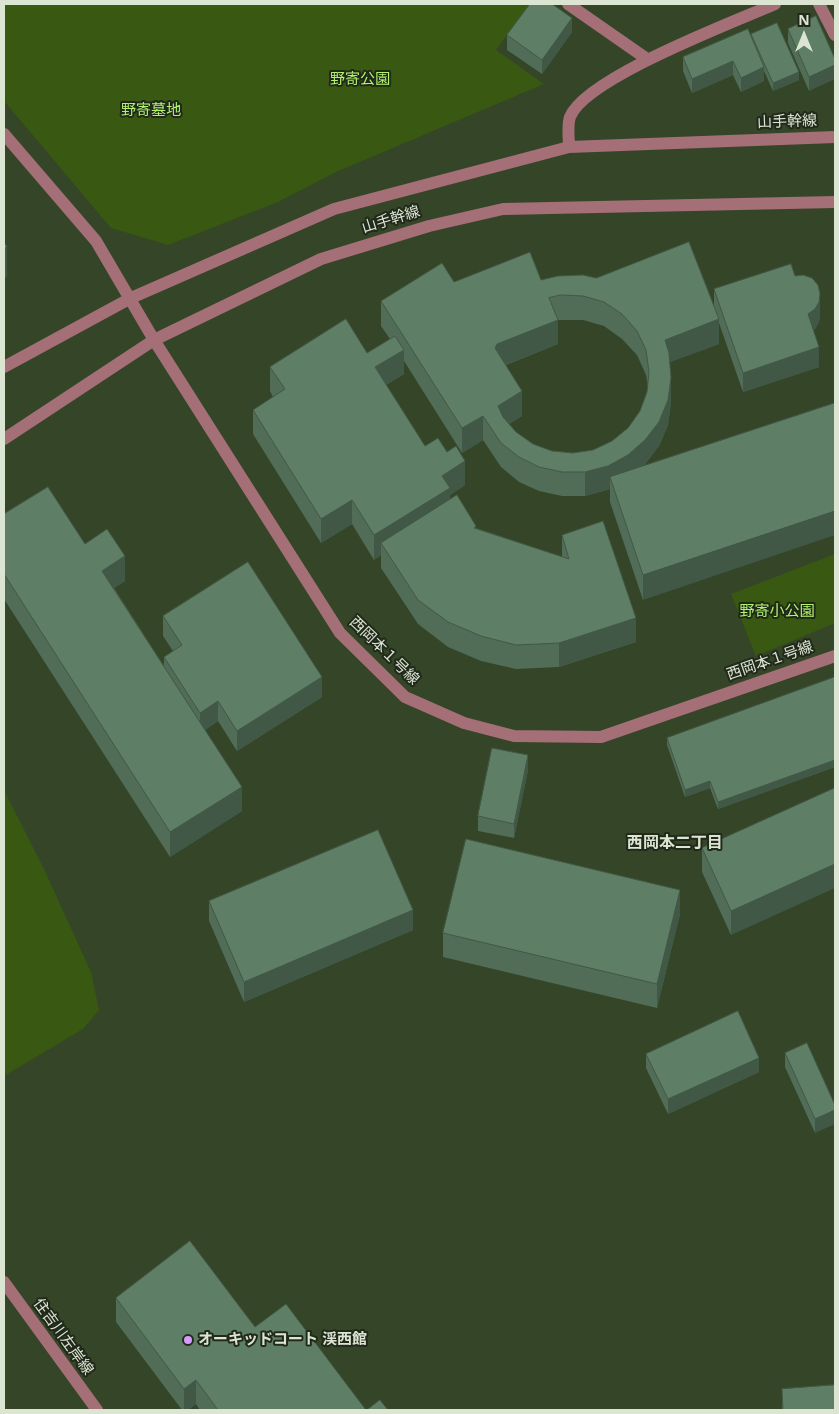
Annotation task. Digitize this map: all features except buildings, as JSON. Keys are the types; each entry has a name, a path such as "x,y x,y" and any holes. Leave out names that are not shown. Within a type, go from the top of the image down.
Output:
{"street":[{"path":"568,4 647,59"},
{"path":"569,147 570,117 590,92 647,59 775,4"},
{"path":"819,4 835,35"},
{"name":"西岡本１号線","path":"4,134 96,241 154,340 340,633 405,697 464,723 514,736 601,736 835,656"},
{"name":"山手幹線","path":"4,367 131,298 334,208 569,147 835,137"},
{"name":"山手幹線","path":"4,439 154,340 321,259 429,226 503,209 835,202"},
{"name":"住吉川左岸線","path":"4,1282 97,1410"}],"green space":[{"path":"4,4 530,4 496,50 544,84 336,172 278,202 168,245 111,228 4,101"},
{"name":"野寄小公園","path":"835,554 835,623 756,656 731,594"},
{"path":"4,790 44,869 91,972 99,1010 83,1029 4,1076"}],"place":[{"name":"オーキッドコート 渓西館","path":"188,1340"}],"district":[{"name":"西岡本二丁目","path":"675,843"}],"park label":[{"name":"野寄公園","path":"360,80"},
{"name":"野寄墓地","path":"151,111"}]}
